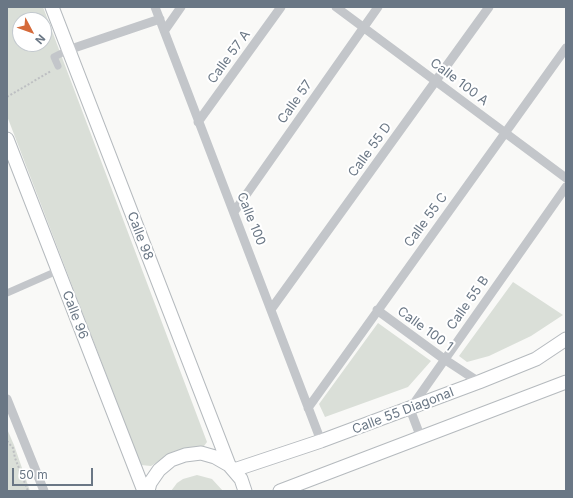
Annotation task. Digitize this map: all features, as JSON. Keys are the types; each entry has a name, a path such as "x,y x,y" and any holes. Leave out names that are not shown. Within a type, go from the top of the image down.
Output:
{"main road":[{"name":"Calle 98","path":"52,7 231,467 241,480 245,491"},
{"name":"Calle 96","path":"7,139 57,271 144,491"},
{"name":"Calle 55 Diagonal","path":"231,467 321,441 410,409 536,359 566,339"},
{"path":"280,491 566,382"},
{"path":"148,491 150,483 159,470 171,460 185,455 208,455 215,457 231,467"}],"street":[{"name":"Calle 100","path":"155,7 165,30 198,122 272,308 321,441"},
{"path":"165,30 181,7"},
{"name":"Calle 57 A","path":"198,122 281,7"},
{"name":"Calle 100 A","path":"336,7 566,178"},
{"name":"Calle 57","path":"234,212 378,7"},
{"name":"Calle 55 D","path":"272,308 489,7"},
{"path":"58,66 54,57 68,50 160,19"},
{"name":"Calle 55 C","path":"308,408 566,48"},
{"name":"Calle 55 B","path":"410,409 566,188"},
{"path":"7,293 57,271"},
{"name":"Calle 100 1","path":"377,310 444,359 479,382"},
{"path":"7,399 9,411 44,491"},
{"path":"410,409 421,438"}],"path":[{"path":"7,97 35,82 58,66"},
{"path":"7,441 13,448 15,458 28,491"}],"shaded area":[{"path":"7,7 43,7 45,12 12,12 12,52 52,52 52,31 207,442 204,446 175,451 151,466 141,465 7,116"},
{"path":"513,282 563,315 531,336 489,356 467,362 459,356"},
{"path":"378,323 431,361 408,387 325,417 319,404"},
{"path":"7,429 14,445 30,491 7,491"},
{"path":"197,475 212,479 223,491 171,491 177,483 183,479"}]}
